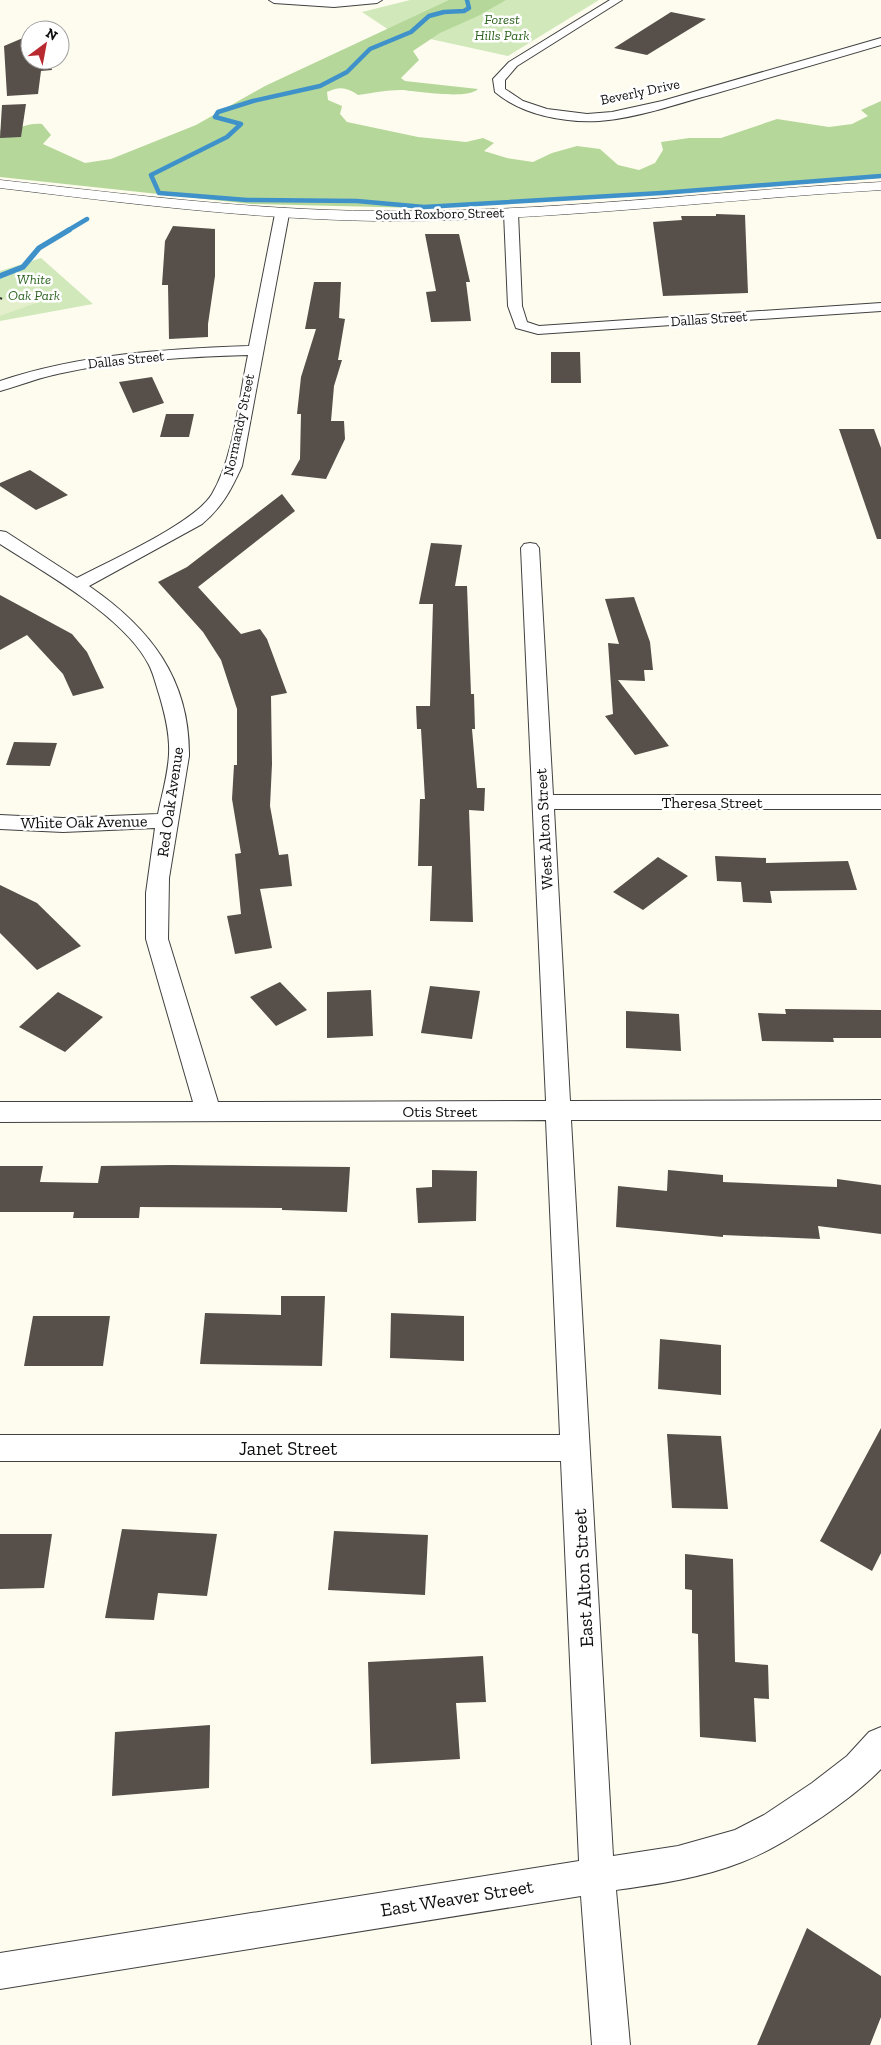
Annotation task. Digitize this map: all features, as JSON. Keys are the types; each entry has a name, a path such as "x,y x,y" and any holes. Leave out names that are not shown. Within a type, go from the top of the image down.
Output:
{"street":[{"path":"274,0 334,4 377,0"},
{"name":"Beverly Drive","path":"617,0 513,64 499,79 499,90 509,99 551,113 585,117 612,115 653,107 720,89 881,41"},
{"name":"South Roxboro Street","path":"0,184 282,214 376,216 511,213 881,186"},
{"name":"Dallas Street","path":"511,213 515,306 521,325 538,330 881,307"},
{"name":"Normandy Street","path":"75,586 146,549 196,520 219,497 234,466 282,214"},
{"name":"Dallas Street","path":"0,386 60,368 105,361 256,350"},
{"name":"Red Oak Avenue","path":"0,536 109,609 147,647 158,664 174,708 179,733 178,767 162,856 156,919 157,939 208,1111"},
{"name":"West Alton Street","path":"530,548 559,1110"},
{"name":"Theresa Street","path":"543,802 881,802"},
{"name":"White Oak Avenue","path":"0,822 28,825 74,825 167,821"},
{"name":"East Alton Street","path":"559,1110 598,1876 610,2045"},
{"name":"Otis Street","path":"0,1112 881,1110"},
{"name":"Janet Street","path":"0,1448 576,1448"},
{"name":"East Weaver Street","path":"0,1971 678,1863 740,1846 776,1827 824,1795 859,1768 881,1744"}],"green space":[{"name":"Forest Hills Park","path":"410,0 599,0 508,56 389,30 362,12"},
{"path":"449,0 506,0 478,16 440,33 413,51 419,60 401,78 405,81 478,89 464,94 401,90 358,95 343,88 327,92 328,100 342,106 340,114 347,122 418,137 466,142 483,138 494,143 484,151 507,158 533,162 552,153 577,146 600,149 618,165 639,170 655,163 663,150 661,142 689,138 721,138 777,119 829,127 852,124 868,116 861,110 881,101 881,178 421,208 251,204 0,177 0,130 11,130 31,124 42,124 51,135 43,144 85,163 111,159 196,125 265,86"},
{"name":"White Oak Park","path":"41,258 93,304 0,321 0,271"},
{"path":"31,290 47,299 0,316 0,300"}],"building":[{"path":"671,12 706,19 647,55 614,48"},
{"path":"20,39 20,70 52,70 41,71 38,94 7,96 4,46"},
{"path":"26,104 21,137 0,138 2,105"},
{"path":"716,214 745,215 748,293 663,296 653,222 682,220 681,216 716,216"},
{"path":"173,226 215,229 215,276 208,337 169,339 168,285 162,285 165,241"},
{"path":"425,234 459,234 470,282 466,282 471,321 431,322 426,292 436,291"},
{"path":"314,282 341,282 339,318 345,319 338,360 342,360 334,386 331,421 344,421 345,439 326,479 291,475 300,459 301,414 297,414 301,377 316,329 305,329"},
{"path":"551,352 580,352 581,383 551,383"},
{"path":"152,377 164,403 133,413 119,382"},
{"path":"166,414 194,414 189,437 160,437"},
{"path":"839,429 874,429 881,448 881,539 877,539"},
{"path":"30,470 68,495 36,510 0,486 0,483"},
{"path":"282,494 295,511 198,587 241,634 260,629 267,639 287,693 271,696 272,764 270,806 279,855 288,854 292,886 260,889 272,948 235,954 227,916 241,914 235,854 241,853 232,799 234,765 237,765 237,709 221,660 203,632 158,582 187,567"},
{"path":"431,543 462,545 455,586 467,586 471,694 474,694 475,729 472,729 477,788 485,788 484,811 469,810 473,922 430,921 432,866 418,866 420,799 425,799 421,729 417,729 416,706 430,706 433,604 419,604"},
{"path":"0,595 72,634 87,652 104,688 73,696 63,674 27,635 0,650"},
{"path":"634,597 650,642 653,670 644,670 645,681 618,680 669,746 635,755 605,716 613,714 608,643 619,644 605,599"},
{"path":"14,742 57,743 50,766 6,765"},
{"path":"715,856 766,858 766,863 848,861 857,890 770,891 772,903 743,902 741,882 717,881"},
{"path":"658,857 688,876 643,910 613,892"},
{"path":"0,885 37,903 81,946 37,970 0,933"},
{"path":"280,982 307,1010 276,1026 250,997"},
{"path":"430,986 480,991 472,1039 421,1033"},
{"path":"371,990 373,1036 327,1038 327,992"},
{"path":"58,992 103,1017 65,1052 19,1027"},
{"path":"785,1009 881,1010 881,1038 833,1038 834,1042 762,1041 758,1013 786,1014"},
{"path":"626,1011 679,1014 681,1051 626,1048"},
{"path":"0,1166 43,1166 40,1182 98,1183 101,1166 350,1167 347,1212 282,1210 282,1208 140,1207 139,1218 73,1218 74,1212 0,1212"},
{"path":"432,1170 477,1171 476,1221 418,1223 416,1188 432,1187"},
{"path":"668,1170 723,1175 723,1182 837,1187 837,1179 881,1185 881,1234 818,1226 820,1239 723,1235 723,1237 616,1227 618,1186 667,1191"},
{"path":"281,1296 325,1296 322,1366 200,1364 205,1313 281,1315"},
{"path":"391,1313 464,1316 464,1361 390,1358"},
{"path":"33,1316 110,1316 103,1366 24,1366"},
{"path":"660,1339 721,1345 721,1395 658,1389"},
{"path":"881,1428 881,1553 872,1571 820,1541"},
{"path":"667,1434 721,1436 728,1509 672,1508"},
{"path":"122,1529 217,1534 207,1596 158,1593 154,1620 105,1618"},
{"path":"334,1531 428,1535 425,1595 328,1590"},
{"path":"0,1534 52,1534 44,1588 0,1589"},
{"path":"685,1554 733,1559 735,1662 768,1665 769,1699 754,1698 756,1742 700,1737 698,1634 692,1633 692,1590 685,1589"},
{"path":"483,1656 486,1702 456,1703 460,1759 371,1764 368,1662"},
{"path":"210,1725 209,1788 112,1796 115,1732"},
{"path":"807,1928 881,1976 881,2017 870,2045 757,2045"}],"waterway":[{"path":"467,0 469,8 464,11 444,12 429,16 411,32 370,49 347,72 320,86 253,101 218,112 215,117 241,124 227,137 151,175 159,193 247,200 357,201 424,207 661,193 881,176"},
{"path":"67,231 87,219"},
{"path":"0,276 23,267 39,248 69,230"}]}
